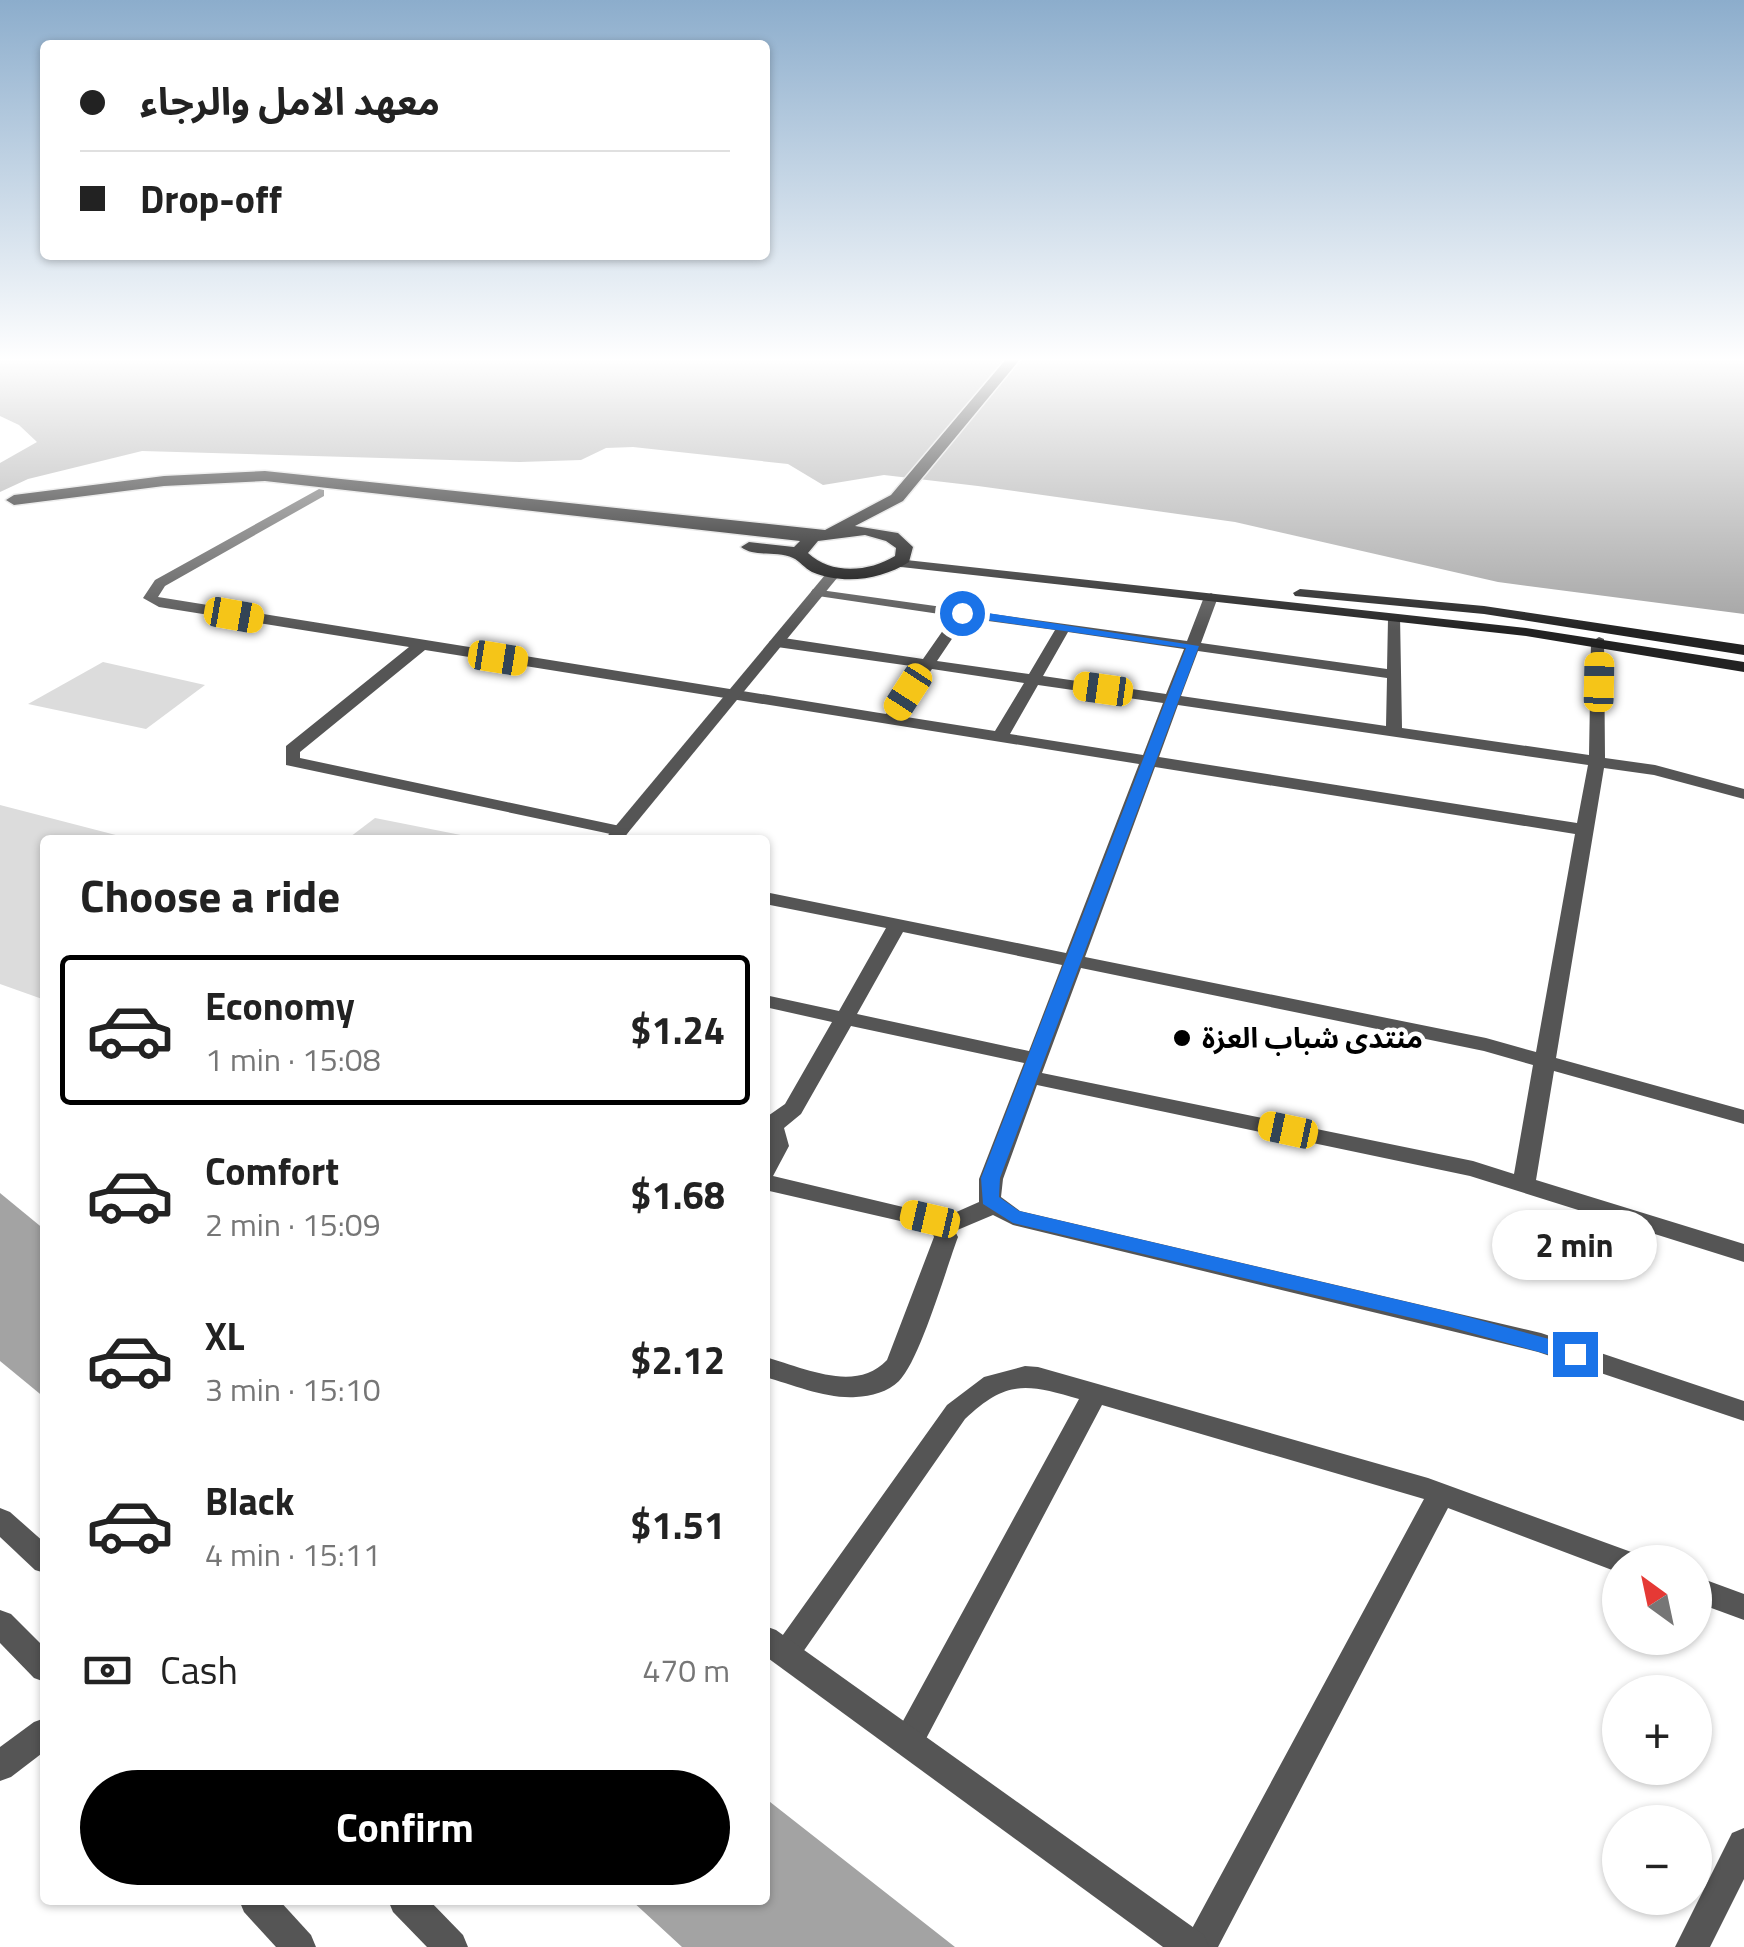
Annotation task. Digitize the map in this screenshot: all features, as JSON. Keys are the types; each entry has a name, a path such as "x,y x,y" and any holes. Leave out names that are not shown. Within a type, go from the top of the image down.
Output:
{"main road":[{"path":"7,500 164,481 277,476 813,537 834,531 899,496 938,449"},
{"path":"7,500 226,488 319,493 798,554 810,565 836,572 870,572 898,549 1323,603 1395,619 1599,642 1744,667"},
{"path":"898,549 899,496"},
{"path":"834,531 865,530 898,549 1211,597 1484,610 1744,650"},
{"path":"798,554 813,537"}],"street":[{"path":"319,493 160,583 150,598 159,603 420,646 1586,830"},
{"path":"618,835 836,572"},
{"path":"818,592 1395,676"},
{"path":"1211,597 991,1178 988,1190 994,1204 1013,1216 1541,1342 1744,1410"},
{"path":"889,721 962,613"},
{"path":"1394,731 1395,619"},
{"path":"999,738 1064,628"},
{"path":"778,642 1598,761 1655,770 1744,794"},
{"path":"1523,1186 1598,761 1599,642"},
{"path":"420,646 292,750 292,761 613,835"},
{"path":"770,902 1486,1045 1744,1116"},
{"path":"770,1123 793,1108 897,926"},
{"path":"770,1002 1033,1068 1473,1168 1744,1253"},
{"path":"770,1126 778,1146 770,1161"},
{"path":"770,1183 930,1219 943,1227 946,1237 898,1365 887,1380 858,1389 770,1367"},
{"path":"943,1227 994,1204"},
{"path":"1441,1494 1196,1947 775,1646 956,1412 976,1392 1009,1376 1022,1375 1094,1393 1441,1494 1602,1554"},
{"path":"908,1742 1094,1393"},
{"path":"0,1520 40,1557"},
{"path":"1712,1595 1744,1607"},
{"path":"0,1624 40,1663"},
{"path":"0,1766 40,1736"},
{"path":"1692,1947 1744,1844"},
{"path":"260,1905 288,1943"},
{"path":"410,1905 451,1947"}],"shaded area":[{"path":"25,449 604,449 581,460 520,462 142,451 28,479 0,492 0,463"},
{"path":"650,449 1744,449 1744,614 1498,582 1235,522 978,486 884,475 823,485 788,464"},
{"path":"103,662 205,685 146,729 28,704"},
{"path":"0,805 116,835 40,835 40,998 0,984"},
{"path":"375,818 461,835 353,835"},
{"path":"0,1193 40,1226 40,1394 0,1361"},
{"path":"770,1802 955,1947 682,1947 636,1905 770,1905"}],"place":[{"name":"منتدى شباب العزة","path":"1182,1038"}],"route":[{"path":"962,613 1193,646 991,1178 990,1200 1013,1216 1541,1342 1575,1354"}]}
